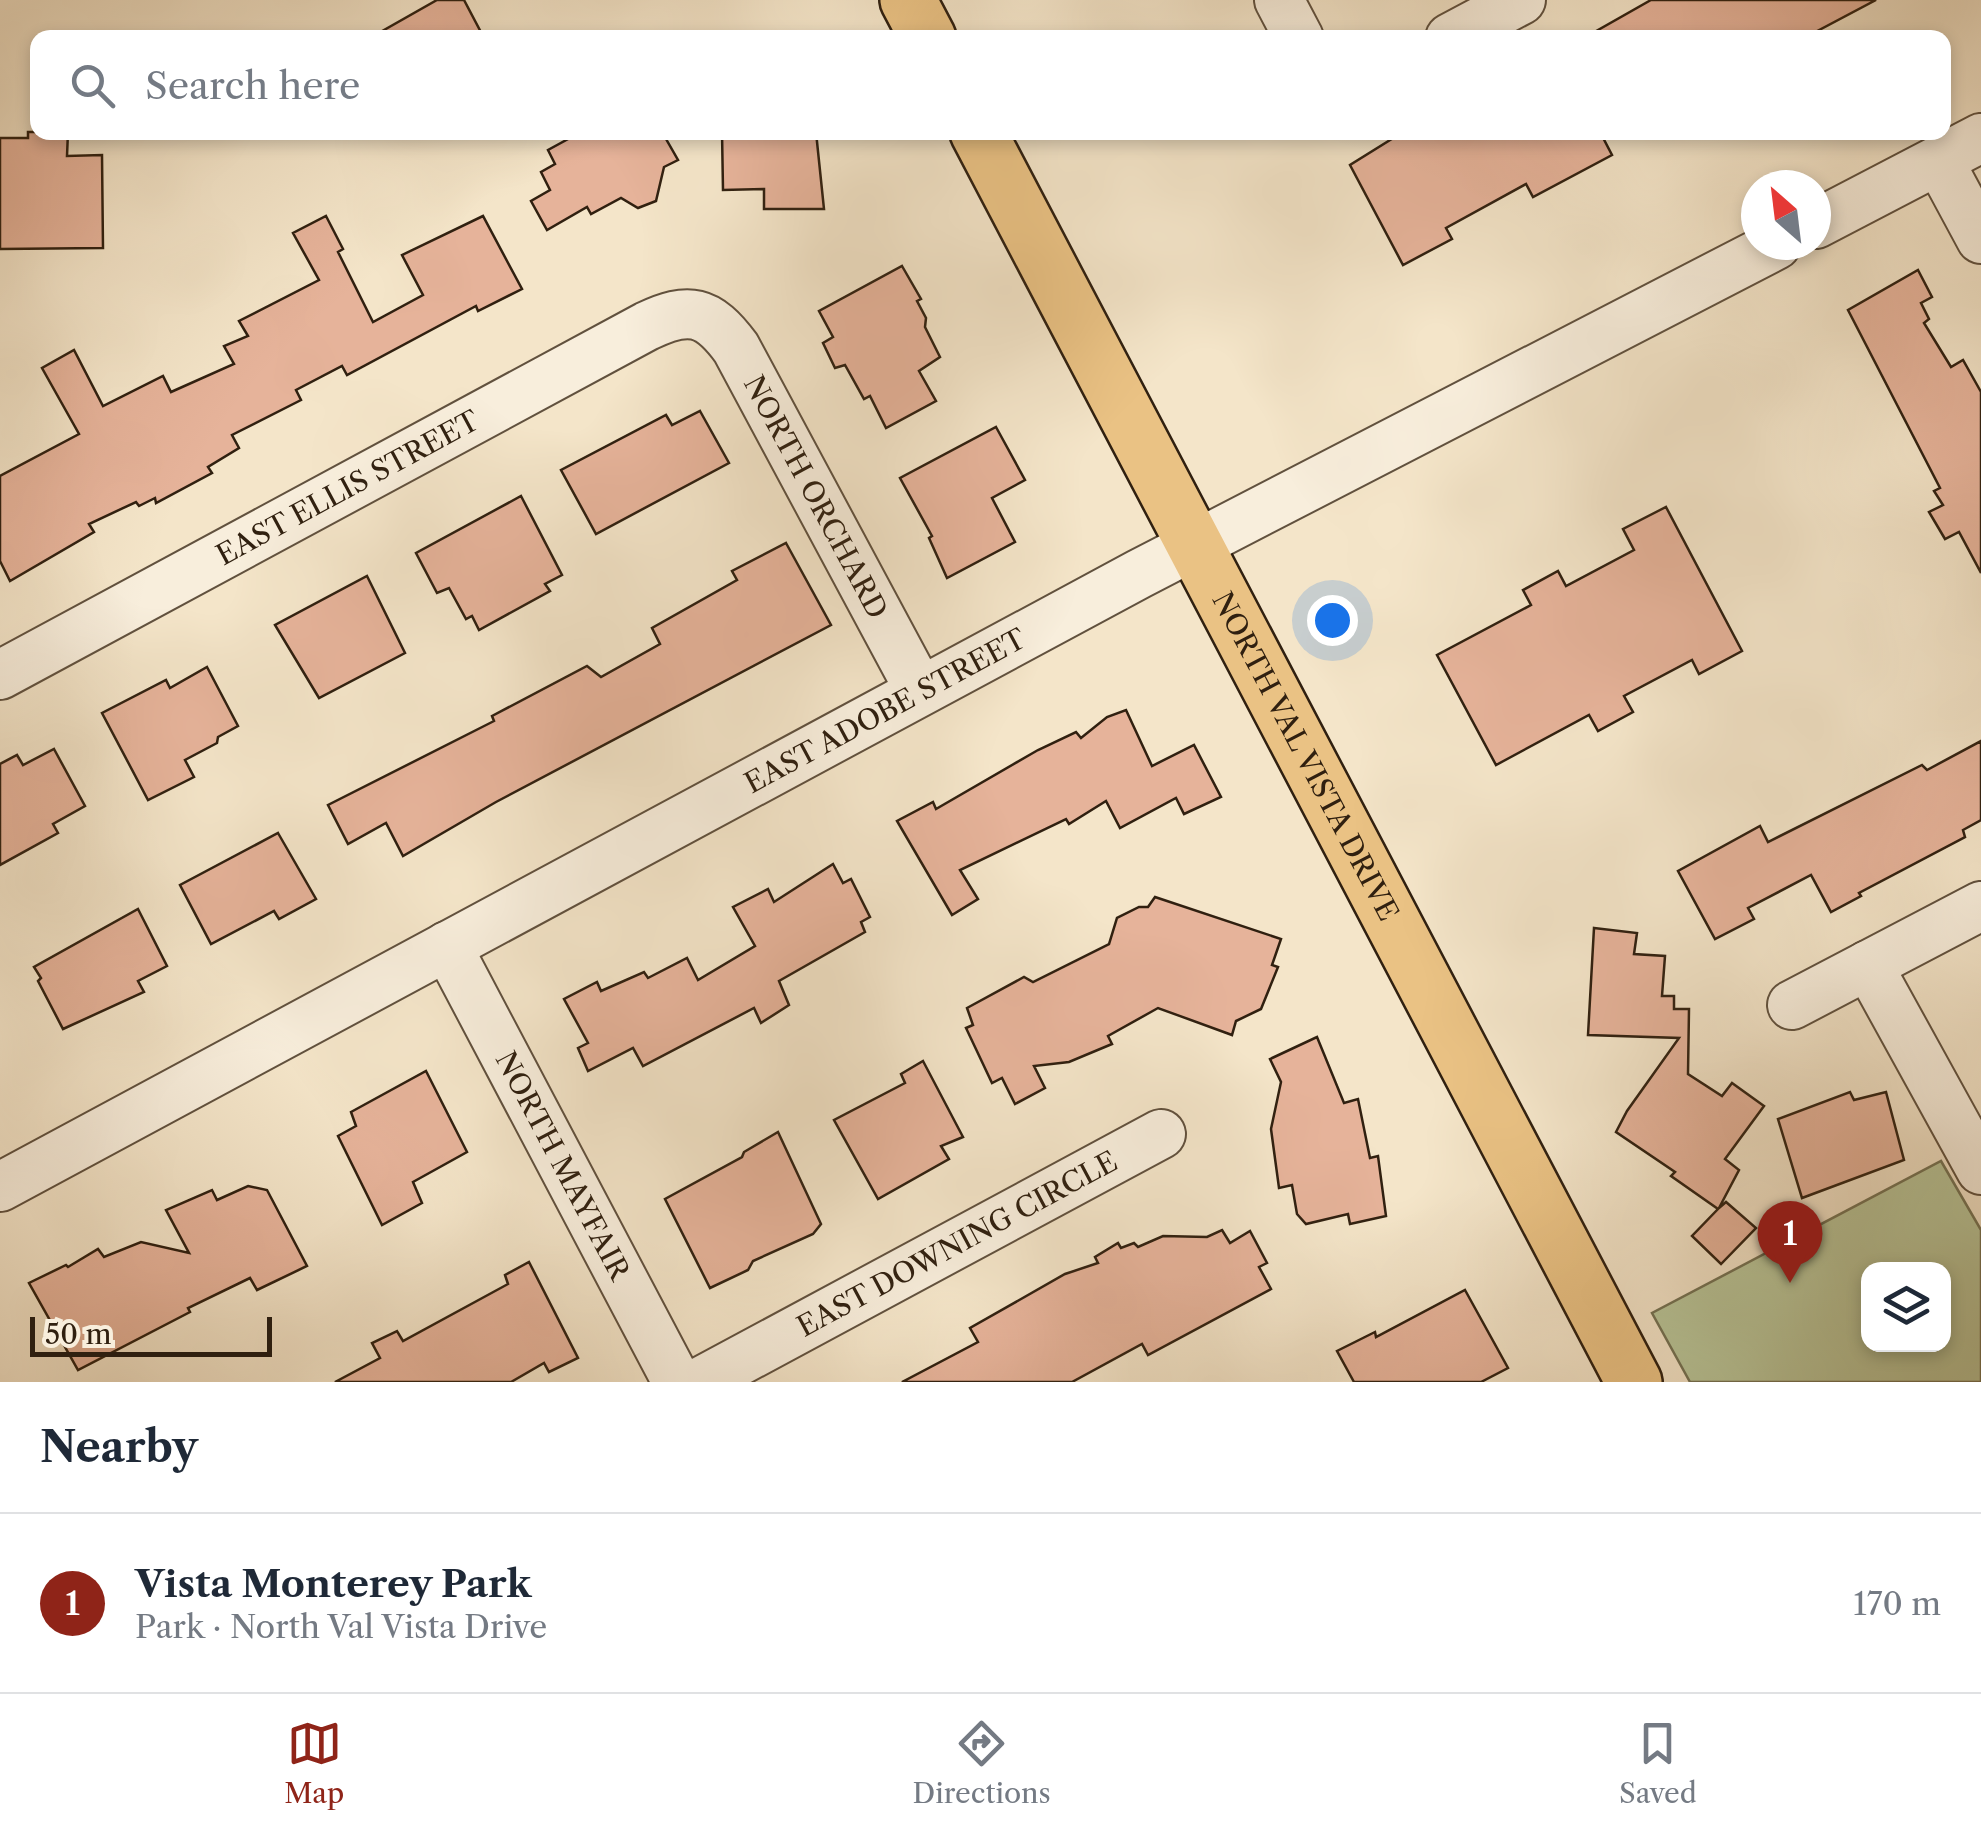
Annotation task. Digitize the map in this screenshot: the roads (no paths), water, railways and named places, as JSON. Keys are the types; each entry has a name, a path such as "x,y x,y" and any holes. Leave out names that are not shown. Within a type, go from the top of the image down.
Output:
{"main road":[{"path":"908,0 924,30"},
{"name":"NORTH VAL VISTA DRIVE","path":"982,140 1634,1382"}],"street":[{"path":"1279,0 1295,30"},
{"path":"1465,30 1521,0"},
{"path":"1831,216 1981,138"},
{"path":"1939,160 1981,238"},
{"name":"EAST ADOBE STREET","path":"0,1186 920,692 1747,260"},
{"name":"EAST ELLIS STREET","path":"0,675 646,326 681,314 699,314"},
{"name":"NORTH ORCHARD","path":"699,314 714,322 736,348 920,692"},
{"path":"1792,1005 1981,906"},
{"name":"NORTH MAYFAIR","path":"447,946 677,1382"},
{"path":"1868,965 1981,1170"},
{"name":"EAST DOWNING CIRCLE","path":"700,1382 1161,1134"}],"place":[{"name":"Vista Monterey Park","path":"1790,1283"}]}
